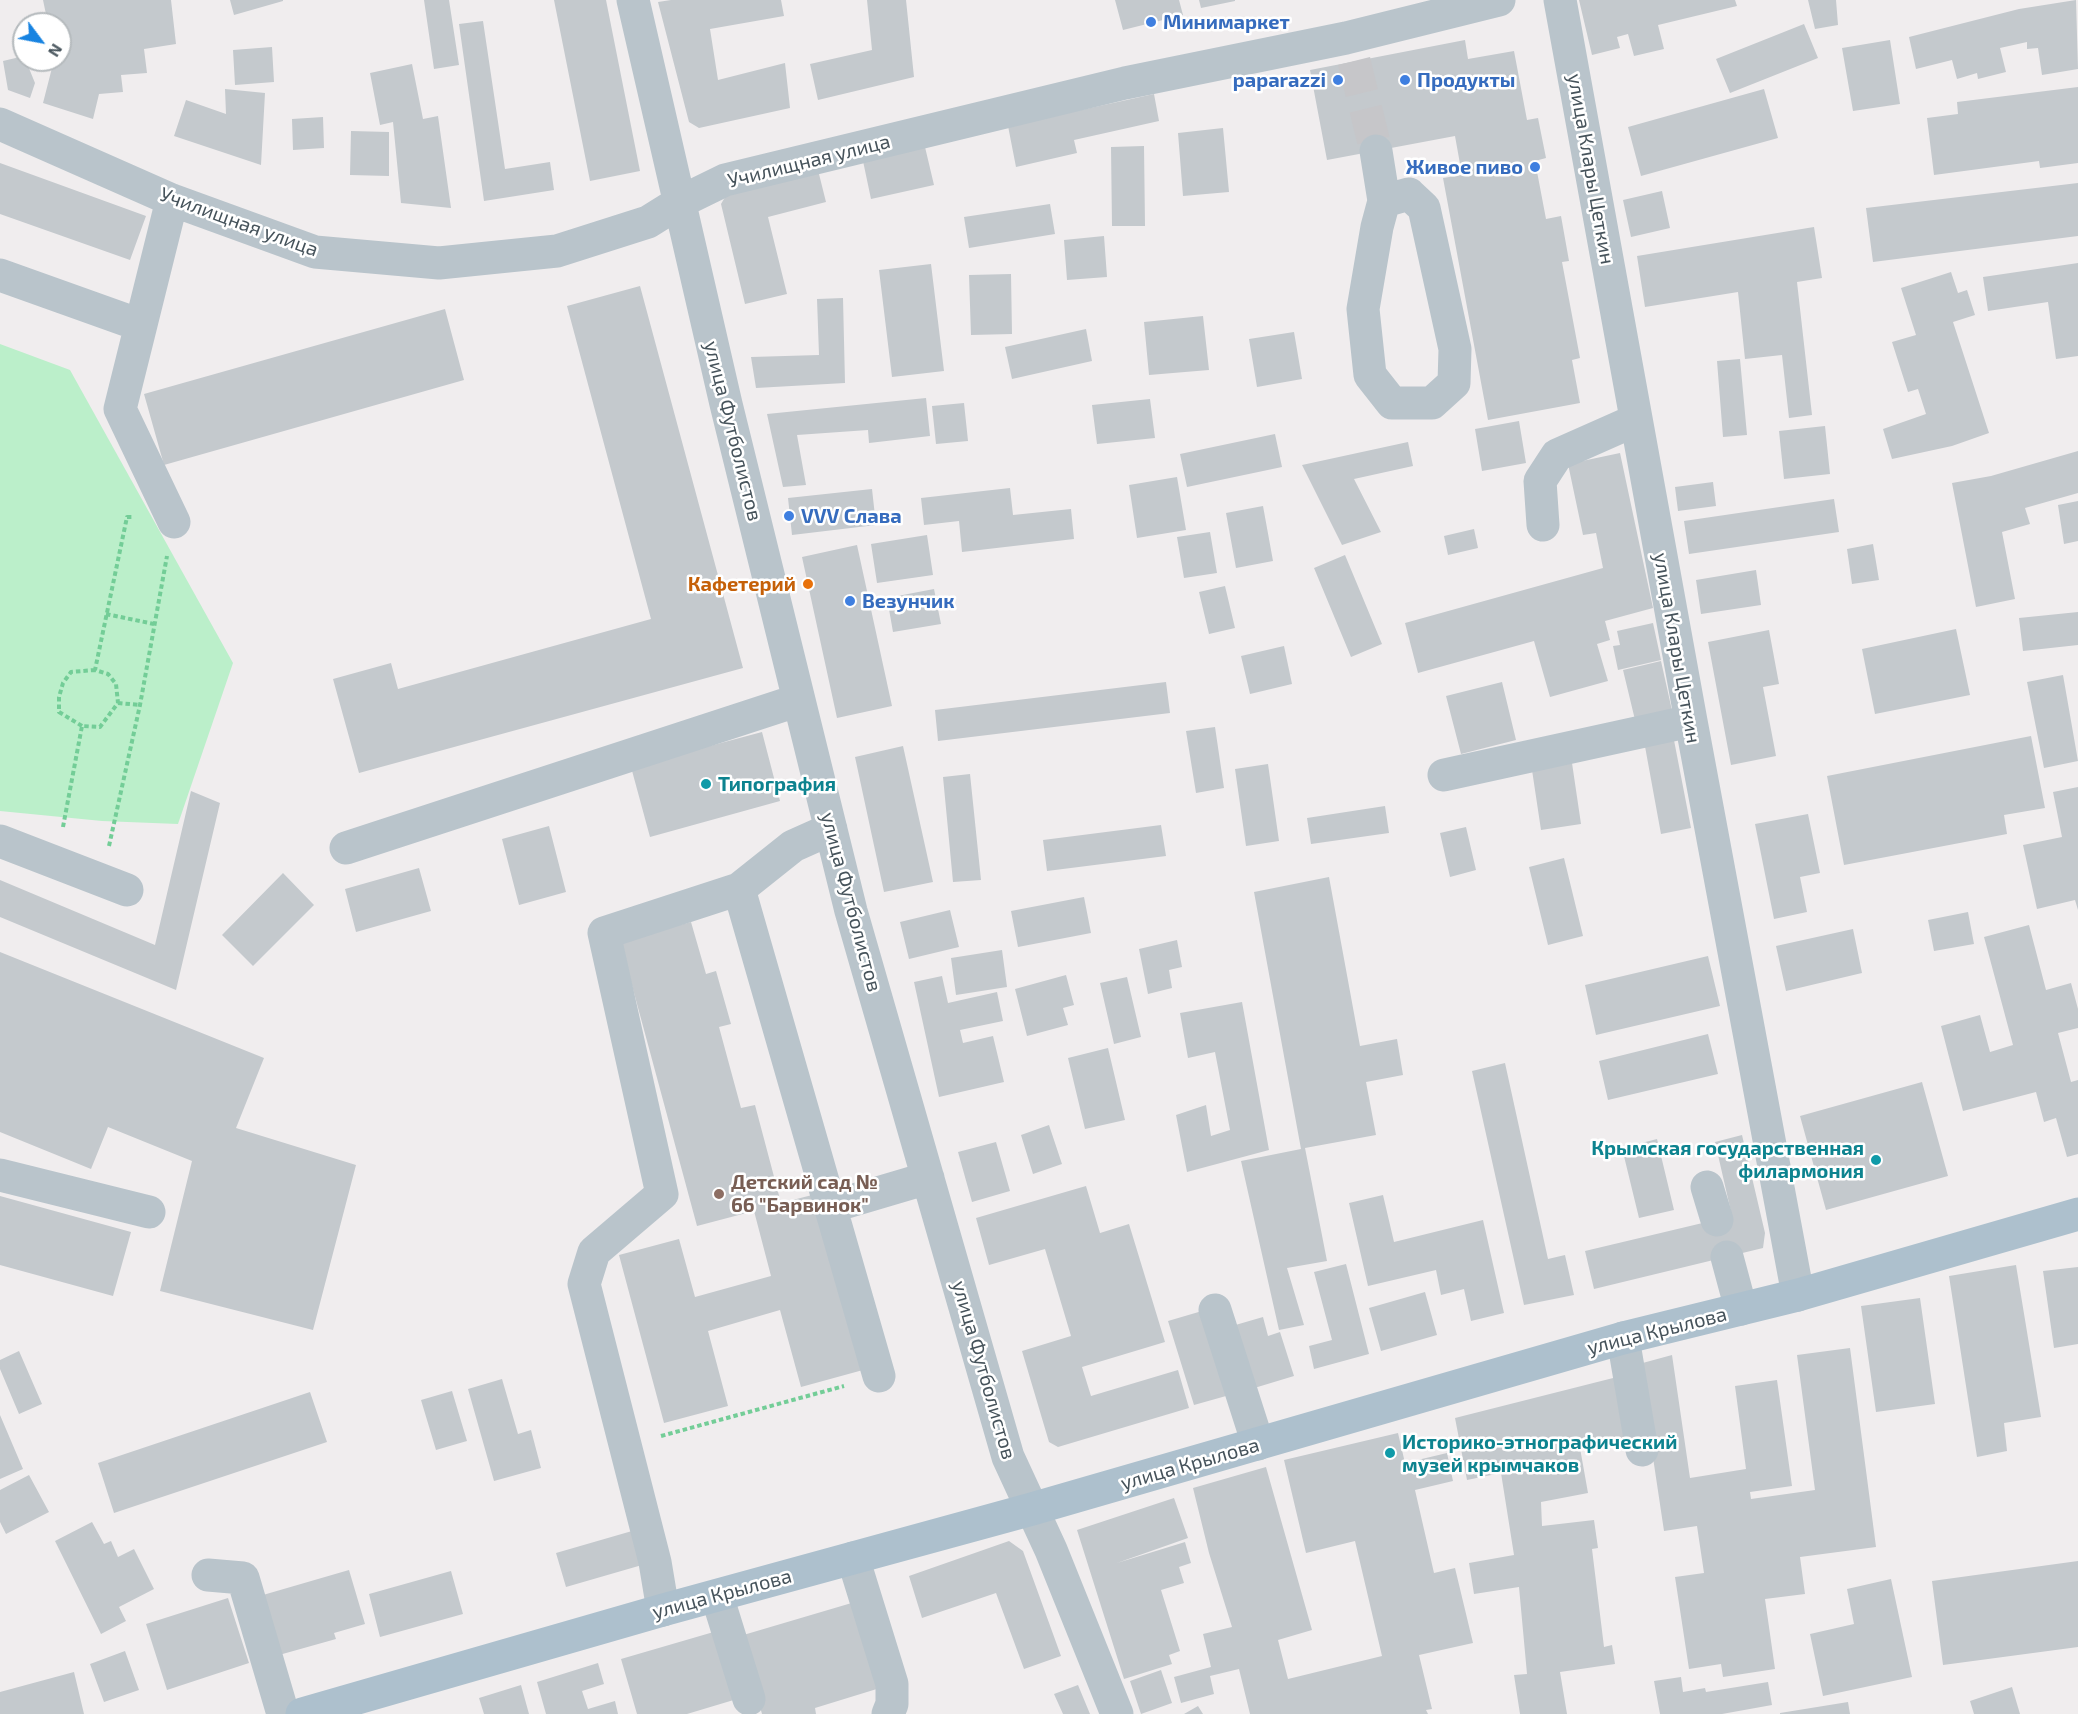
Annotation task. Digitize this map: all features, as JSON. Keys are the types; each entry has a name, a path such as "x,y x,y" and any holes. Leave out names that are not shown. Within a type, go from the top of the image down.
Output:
{"main road":[{"name":"улица Крылова","path":"302,1714 663,1610 1032,1509 1623,1338 1798,1295 2078,1214"}],"street":[{"name":"улица Футболистов","path":"633,0 729,416 852,911 1008,1456 1117,1714"},
{"name":"Училищная улица","path":"0,124 172,200 315,252 439,263 557,251 648,222 680,202 725,180 1125,83 1350,50 1439,8 1499,0"},
{"name":"улица Клары Цеткин","path":"1560,0 1690,721 1798,1295"},
{"path":"1376,151 1384,201 1364,309 1370,375 1392,403 1432,403 1454,383 1455,350 1424,208 1409,194 1384,201"},
{"path":"172,200 120,409 174,522"},
{"path":"0,275 140,325"},
{"path":"1543,525 1540,481 1557,455 1635,420"},
{"path":"346,848 799,700"},
{"path":"1444,775 1690,721"},
{"path":"663,1610 655,1562 584,1284 594,1252 662,1194 604,933 739,889 793,846 831,829"},
{"path":"0,841 115,885"},
{"path":"739,889 879,1376"},
{"path":"0,1176 149,1212"},
{"path":"830,1207 928,1178"},
{"path":"1707,1187 1717,1220"},
{"path":"1727,1257 1741,1309"},
{"path":"1215,1310 1258,1444"},
{"path":"1623,1338 1642,1450"},
{"path":"853,1558 892,1684 892,1704 888,1714"},
{"path":"208,1575 243,1578 284,1714"},
{"path":"717,1596 749,1699"}],"path":[{"path":"94,670 127,516 174,522 140,705 115,885"},
{"path":"106,614 154,624"},
{"path":"94,670 108,674 116,684 118,703 100,726 82,726 59,712 59,698 63,683 71,672 94,670"},
{"path":"118,703 140,705"},
{"path":"57,863 82,726"},
{"path":"625,1446 879,1376"}],"green space":[{"path":"0,344 70,370 233,663 178,824 102,821 0,811"}],"building":[{"path":"43,0 171,0 176,44 144,49 147,73 121,75 123,92 99,94 93,119 43,103 51,72 72,72 72,12 46,12"},
{"path":"230,0 283,0 283,1 234,15"},
{"path":"424,0 449,0 459,65 434,69"},
{"path":"554,0 606,0 640,171 590,181"},
{"path":"781,0 784,16 710,29 718,80 785,63 790,108 699,128 689,122 658,2"},
{"path":"867,0 906,0 914,77 818,100 810,64 872,50"},
{"path":"1115,0 1179,0 1183,15 1123,30"},
{"path":"1199,0 1235,0 1235,1 1201,8"},
{"path":"1579,0 1735,0 1737,6 1658,25 1664,49 1634,56 1628,34 1617,37 1620,48 1592,55"},
{"path":"1808,0 1836,0 1838,25 1815,29"},
{"path":"2076,0 2078,69 2042,75 2038,48 2027,49 2027,42 2000,48 2006,72 1978,79 1977,73 1957,79 1952,60 1916,69 1909,37 2019,9"},
{"path":"483,21 505,169 550,162 554,190 484,201 459,24"},
{"path":"1804,24 1818,58 1730,93 1716,59"},
{"path":"1465,40 1468,59 1514,51 1527,120 1538,118 1546,158 1535,161 1546,219 1561,216 1569,261 1562,262 1580,358 1572,360 1580,403 1488,420 1443,178 1462,175 1455,136 1327,160 1310,70"},
{"path":"1890,40 1900,104 1853,111 1842,48"},
{"path":"272,47 274,82 235,85 233,50"},
{"path":"12,59 12,72 31,72 35,83 30,98 8,90 3,61"},
{"path":"412,64 423,119 438,116 451,208 401,203 393,122 380,125 370,73"},
{"path":"2078,87 2078,163 2040,168 2039,161 1934,175 1927,118 1958,114 1957,102"},
{"path":"225,89 265,93 261,165 174,136 186,100 226,114"},
{"path":"1764,89 1778,138 1641,176 1628,127"},
{"path":"1154,94 1159,121 1074,140 1077,153 1016,167 1008,126"},
{"path":"323,117 324,148 293,150 292,119"},
{"path":"1223,128 1229,192 1183,196 1178,133"},
{"path":"351,131 389,132 389,176 350,175"},
{"path":"1144,146 1145,226 1112,226 1111,147"},
{"path":"925,147 934,185 871,199 863,161"},
{"path":"0,163 146,216 130,260 0,214"},
{"path":"818,170 826,202 768,217 787,294 745,304 721,204 728,192"},
{"path":"2078,183 2078,236 1873,262 1866,208"},
{"path":"1662,191 1670,228 1631,237 1623,200"},
{"path":"1050,204 1055,234 969,248 964,217"},
{"path":"1814,227 1822,278 1797,282 1812,415 1789,418 1782,355 1745,359 1738,292 1645,307 1637,256"},
{"path":"1104,236 1107,277 1067,280 1064,240"},
{"path":"2078,263 2078,356 2056,359 2048,302 1988,311 1983,277"},
{"path":"931,264 944,371 892,377 879,270"},
{"path":"1951,272 1958,293 1967,290 1975,315 1953,322 1989,433 1952,446 1892,459 1883,429 1926,414 1918,389 1908,392 1892,342 1916,335 1901,288"},
{"path":"1011,274 1012,334 971,335 969,275"},
{"path":"640,286 743,668 359,773 333,679 391,663 398,689 651,619 567,306"},
{"path":"843,298 845,383 756,388 751,357 819,355 817,299"},
{"path":"445,309 464,380 164,465 144,394"},
{"path":"1203,316 1209,370 1149,375 1144,322"},
{"path":"1086,329 1092,361 1012,379 1005,347"},
{"path":"1294,332 1302,379 1257,387 1249,339"},
{"path":"1740,359 1747,435 1723,437 1717,361"},
{"path":"926,398 930,436 869,443 868,430 797,435 806,485 783,487 767,414"},
{"path":"1150,399 1155,438 1097,444 1092,405"},
{"path":"964,403 968,441 936,444 932,406"},
{"path":"1519,421 1526,463 1482,471 1475,429"},
{"path":"1825,426 1830,474 1784,479 1779,431"},
{"path":"1275,434 1282,467 1187,487 1180,454"},
{"path":"1408,442 1413,466 1354,479 1381,532 1342,545 1302,465"},
{"path":"2078,451 2078,493 2025,508 2030,524 2002,532 2015,599 1976,607 1952,483 1991,476"},
{"path":"1620,453 1653,608 1605,621 1610,640 1597,644 1608,681 1550,697 1534,641 1418,673 1405,623 1603,568 1596,533 1583,535 1568,464"},
{"path":"1177,477 1186,530 1137,538 1129,485"},
{"path":"1713,482 1716,506 1678,511 1675,487"},
{"path":"1010,488 1013,515 1071,509 1074,539 962,552 959,521 924,525 921,498"},
{"path":"872,489 876,525 792,535 788,498"},
{"path":"1834,499 1839,532 1689,554 1684,521"},
{"path":"2078,501 2078,541 2064,544 2058,505"},
{"path":"1263,506 1273,561 1236,568 1226,513"},
{"path":"1474,529 1478,548 1448,555 1444,536"},
{"path":"1210,532 1217,573 1184,578 1177,537"},
{"path":"927,535 933,575 877,583 871,544"},
{"path":"1873,544 1879,580 1852,584 1847,549"},
{"path":"857,545 892,706 837,718 802,557"},
{"path":"1345,555 1382,644 1351,657 1314,568"},
{"path":"1756,570 1761,605 1701,614 1696,580"},
{"path":"1225,586 1235,628 1209,634 1199,592"},
{"path":"934,589 941,624 893,632 887,598"},
{"path":"2078,612 2078,645 2023,651 2019,618"},
{"path":"1653,623 1661,660 1618,670 1613,646 1620,645 1617,631"},
{"path":"1956,629 1970,695 1875,714 1862,649"},
{"path":"1769,630 1779,684 1763,687 1776,756 1731,765 1708,642"},
{"path":"1284,646 1292,684 1250,694 1241,656"},
{"path":"1661,661 1673,715 1636,724 1623,670"},
{"path":"2063,675 2078,761 2044,768 2027,682"},
{"path":"1166,682 1170,713 938,741 935,710"},
{"path":"1502,682 1516,740 1461,754 1446,696"},
{"path":"1215,727 1224,788 1196,793 1186,731"},
{"name":"Типография","path":"762,732 780,801 650,837 631,767"},
{"path":"1673,735 1691,828 1661,834 1644,741"},
{"path":"2031,736 2045,808 2004,815 2007,834 1844,865 1827,776"},
{"path":"903,746 933,882 884,892 855,757"},
{"path":"1572,763 1581,824 1541,830 1532,770"},
{"path":"1268,764 1279,841 1246,846 1235,769"},
{"path":"970,774 981,880 953,882 943,777"},
{"path":"2078,787 2078,910 2075,900 2037,909 2023,845 2062,837 2053,792"},
{"path":"191,791 220,803 176,990 0,917 0,880 155,945"},
{"path":"1385,806 1389,833 1311,844 1307,818"},
{"path":"1808,814 1820,873 1800,877 1807,912 1774,919 1755,824"},
{"path":"1161,825 1166,856 1047,871 1043,840"},
{"path":"549,826 566,892 519,905 502,839"},
{"path":"1466,827 1476,870 1450,877 1440,833"},
{"path":"1564,858 1583,936 1548,945 1529,867"},
{"path":"419,868 431,911 356,932 345,889"},
{"path":"283,873 314,905 253,966 222,935"},
{"path":"1329,877 1360,1046 1397,1039 1403,1075 1366,1082 1376,1135 1305,1148 1327,1261 1287,1268 1304,1325 1279,1330 1241,1161 1301,1149 1254,892"},
{"path":"1084,897 1091,933 1018,947 1011,911"},
{"path":"950,910 959,947 909,959 900,922"},
{"path":"1968,912 1974,944 1934,951 1928,920"},
{"path":"691,922 706,974 716,971 731,1024 719,1027 741,1108 755,1105 781,1203 816,1194 863,1370 801,1387 780,1310 708,1331 728,1406 664,1423 619,1255 679,1239 695,1297 771,1276 754,1211 697,1226 620,941"},
{"path":"2029,925 2046,990 2071,983 2078,1009 2078,1028 2058,1033 2071,1082 2078,1080 2078,1154 2067,1157 2056,1118 2044,1122 2036,1092 1963,1111 1941,1026 1980,1015 1990,1052 2013,1045 1984,937"},
{"path":"1853,929 1862,973 1786,991 1776,946"},
{"path":"1177,940 1182,967 1169,970 1172,988 1148,994 1139,949"},
{"path":"1002,950 1007,987 956,995 951,958"},
{"path":"0,952 264,1058 236,1128 356,1165 313,1330 160,1291 192,1161 108,1127 91,1169 0,1132"},
{"path":"1708,956 1720,1006 1596,1035 1585,985"},
{"path":"1066,975 1074,1005 1063,1008 1068,1025 1027,1036 1015,989"},
{"path":"942,976 948,1003 997,992 1003,1021 960,1030 963,1043 993,1036 1004,1082 939,1097 914,982"},
{"path":"1127,977 1141,1037 1114,1044 1100,983"},
{"path":"1242,1002 1269,1150 1187,1172 1176,1115 1206,1105 1211,1136 1230,1130 1215,1052 1188,1058 1180,1013"},
{"path":"1708,1034 1718,1074 1608,1100 1599,1061"},
{"path":"1108,1048 1125,1120 1085,1129 1068,1058"},
{"path":"1505,1063 1548,1259 1565,1255 1574,1295 1524,1305 1472,1071"},
{"path":"1922,1082 1948,1176 1826,1210 1800,1116"},
{"path":"1049,1125 1062,1164 1033,1174 1021,1135"},
{"path":"1742,1135 1765,1233 1763,1248 1594,1289 1585,1251 1732,1216 1715,1142"},
{"path":"1657,1139 1674,1210 1639,1218 1622,1148"},
{"path":"996,1142 1010,1191 972,1202 958,1152"},
{"path":"1086,1186 1100,1233 1129,1224 1165,1342 1082,1367 1091,1396 1178,1370 1189,1408 1058,1447 1049,1442 1022,1351 1071,1336 1045,1249 989,1265 976,1218"},
{"path":"1383,1195 1394,1242 1483,1220 1504,1313 1471,1321 1464,1289 1441,1295 1436,1270 1368,1286 1349,1203"},
{"path":"0,1196 131,1232 113,1296 0,1265"},
{"path":"1346,1264 1369,1354 1314,1369 1309,1346 1332,1340 1314,1272"},
{"path":"2016,1265 2041,1417 2004,1423 2007,1451 1977,1457 1949,1276"},
{"path":"2078,1267 2078,1344 2054,1348 2043,1271"},
{"path":"1425,1292 1437,1335 1381,1351 1369,1308"},
{"path":"1920,1298 1935,1404 1876,1412 1861,1306"},
{"path":"1202,1311 1226,1396 1194,1405 1168,1321"},
{"path":"1263,1317 1268,1336 1280,1332 1294,1376 1251,1389 1232,1326"},
{"path":"1850,1348 1876,1547 1800,1557 1805,1594 1765,1599 1775,1669 1723,1677 1721,1664 1689,1669 1675,1577 1704,1573 1697,1526 1664,1531 1639,1364 1672,1355 1690,1478 1746,1469 1735,1386 1777,1380 1792,1486 1750,1492 1751,1499 1815,1490 1797,1355"},
{"path":"19,1351 42,1404 19,1414 0,1369 0,1360"},
{"path":"1621,1376 1632,1438 1580,1448 1588,1493 1541,1502 1542,1526 1594,1520 1598,1548 1592,1549 1604,1647 1612,1645 1615,1664 1560,1672 1567,1714 1520,1714 1514,1675 1527,1674 1519,1587 1474,1594 1469,1563 1514,1555 1501,1473 1467,1480 1455,1418"},
{"path":"502,1379 518,1434 531,1430 541,1468 494,1481 468,1389"},
{"path":"452,1391 467,1441 436,1450 421,1400"},
{"path":"310,1392 327,1442 114,1513 98,1463"},
{"path":"0,1415 23,1469 0,1479"},
{"path":"1398,1433 1405,1463 1447,1453 1453,1481 1415,1490 1434,1573 1455,1568 1473,1643 1419,1655 1432,1709 1426,1710 1428,1714 1250,1714 1239,1669 1210,1676 1214,1694 1181,1703 1174,1677 1211,1667 1203,1634 1232,1627 1209,1553 1193,1488 1266,1467 1312,1630 1278,1640 1288,1679 1382,1656 1355,1541 1306,1553 1284,1460"},
{"path":"29,1475 49,1512 6,1534 0,1522 0,1490"},
{"path":"1174,1498 1188,1538 1117,1563 1185,1542 1191,1563 1179,1567 1184,1583 1161,1590 1180,1651 1169,1655 1172,1664 1124,1679 1077,1530"},
{"path":"92,1522 104,1544 111,1541 118,1557 134,1549 154,1589 119,1607 126,1621 101,1634 55,1541"},
{"path":"632,1531 642,1565 566,1587 556,1553"},
{"path":"1009,1541 1023,1551 1061,1656 1024,1669 996,1593 922,1618 909,1576"},
{"path":"2078,1561 2078,1647 1943,1665 1932,1581"},
{"path":"349,1570 365,1624 334,1633 336,1639 279,1655 263,1595"},
{"path":"451,1571 463,1614 380,1637 369,1594"},
{"path":"1891,1579 1912,1677 1823,1696 1810,1634 1854,1624 1847,1589"},
{"path":"228,1598 249,1663 167,1690 146,1624"},
{"path":"855,1602 880,1688 815,1708 816,1714 762,1714 740,1636"},
{"path":"717,1631 737,1699 687,1714 637,1714 621,1659"},
{"path":"125,1651 139,1690 104,1702 90,1664"},
{"path":"598,1663 604,1684 582,1691 588,1709 615,1701 618,1714 546,1714 537,1682"},
{"path":"1161,1670 1172,1703 1141,1714 1130,1681"},
{"path":"74,1672 84,1714 0,1714 0,1692"},
{"path":"1681,1677 1683,1692 1705,1688 1706,1692 1768,1682 1772,1705 1722,1714 1660,1714 1654,1681"},
{"path":"521,1685 529,1714 484,1714 479,1698"},
{"path":"1078,1685 1090,1714 1063,1714 1054,1694"},
{"path":"2012,1687 2020,1714 1974,1714 1970,1701"},
{"path":"1848,1702 1850,1714 1780,1714 1780,1713"},
{"path":"1198,1706 1203,1714 1184,1714"}],"tunnel":[{"path":"1354,61 1376,151"}],"place":[{"name":"Минимаркет","path":"1151,22"},
{"name":"paparazzi","path":"1338,80"},
{"name":"Продукты","path":"1405,80"},
{"name":"Живое пиво","path":"1535,167"},
{"name":"VVV Слава","path":"789,516"},
{"name":"Кафетерий","path":"808,584"},
{"name":"Везунчик","path":"850,601"},
{"name":"Типография","path":"706,784"},
{"name":"Крымская государственная филармония","path":"1876,1160"},
{"name":"Детский сад № 66 \"Барвинок\"","path":"719,1194"},
{"name":"Историко-этнографический музей крымчаков","path":"1390,1453"}]}
